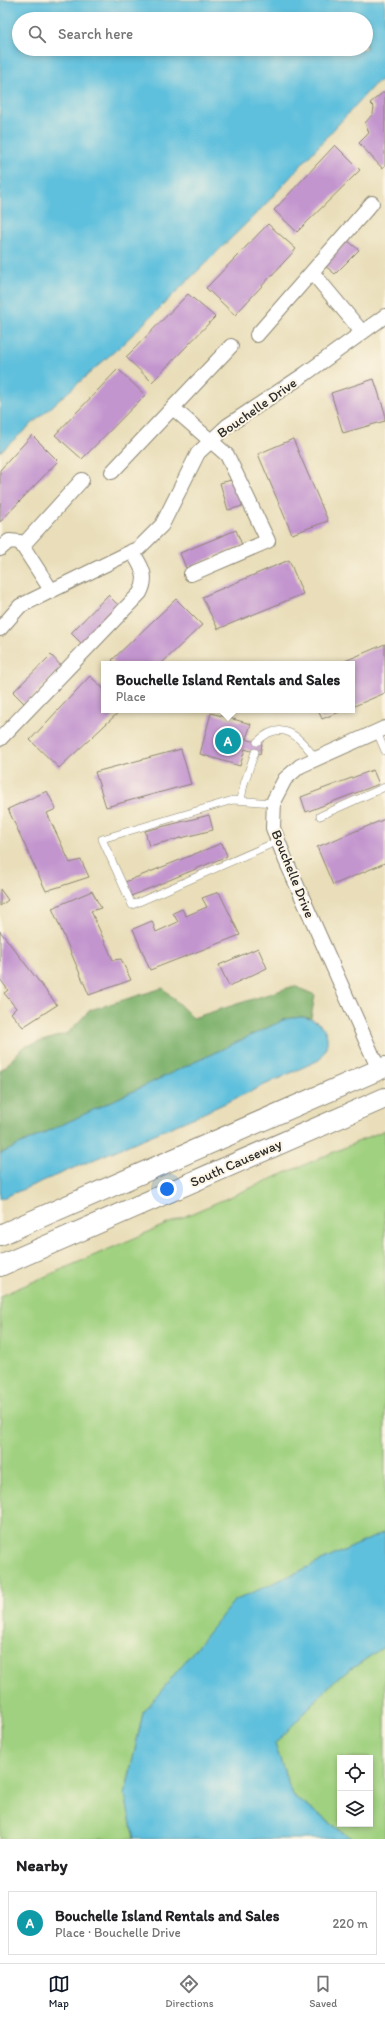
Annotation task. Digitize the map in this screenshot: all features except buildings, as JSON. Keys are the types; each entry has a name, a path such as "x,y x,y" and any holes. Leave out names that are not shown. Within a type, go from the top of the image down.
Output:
{"main road":[{"path":"225,1168 266,1136 361,1096 383,1069"},
{"name":"South Causeway","path":"0,1235 383,1069"},
{"name":"South Causeway","path":"0,1266 385,1098"}],"street":[{"path":"258,334 372,203"},
{"path":"312,272 362,332"},
{"name":"Bouchelle Drive","path":"0,629 20,606 139,548 162,525 198,453 227,426 305,374 385,316"},
{"path":"112,472 231,346"},
{"path":"173,408 212,440 227,456 268,541 191,574"},
{"path":"24,544 82,480"},
{"path":"0,549 10,541 16,540 24,544 51,590"},
{"path":"0,739 140,593 145,578 144,569 132,551"},
{"name":"Bouchelle Drive","path":"381,730 300,766 285,779 274,803 273,828 383,1069"}],"lane":[{"path":"381,730 385,751"},
{"path":"257,742 265,734 275,731 287,731 302,740 316,759"},
{"path":"241,800 244,784 254,752"},
{"path":"320,816 385,787"},
{"path":"274,803 233,800 102,840 132,905 278,841"}],"green space":[{"path":"294,986 315,995 311,1018 301,1017 286,1019 0,1154 0,1070 5,1067 23,1047 68,1033 90,1010 163,988 193,1018"},
{"path":"385,1130 385,1532 234,1602 143,1713 125,1794 134,1839 0,1839 0,1296"},
{"path":"385,1646 385,1839 352,1839 292,1795 275,1744 335,1680"}],"water":[{"path":"0,0 385,0 385,77 374,85 264,206 125,342 0,452"},
{"path":"301,1017 317,1022 326,1032 327,1045 319,1060 195,1117 0,1199 0,1154 286,1019"},
{"path":"385,1532 385,1646 335,1680 275,1744 292,1795 352,1839 134,1839 125,1795 143,1713 234,1601"}],"place":[{"name":"Bouchelle Island Rentals and Sales","path":"228,741"}]}
